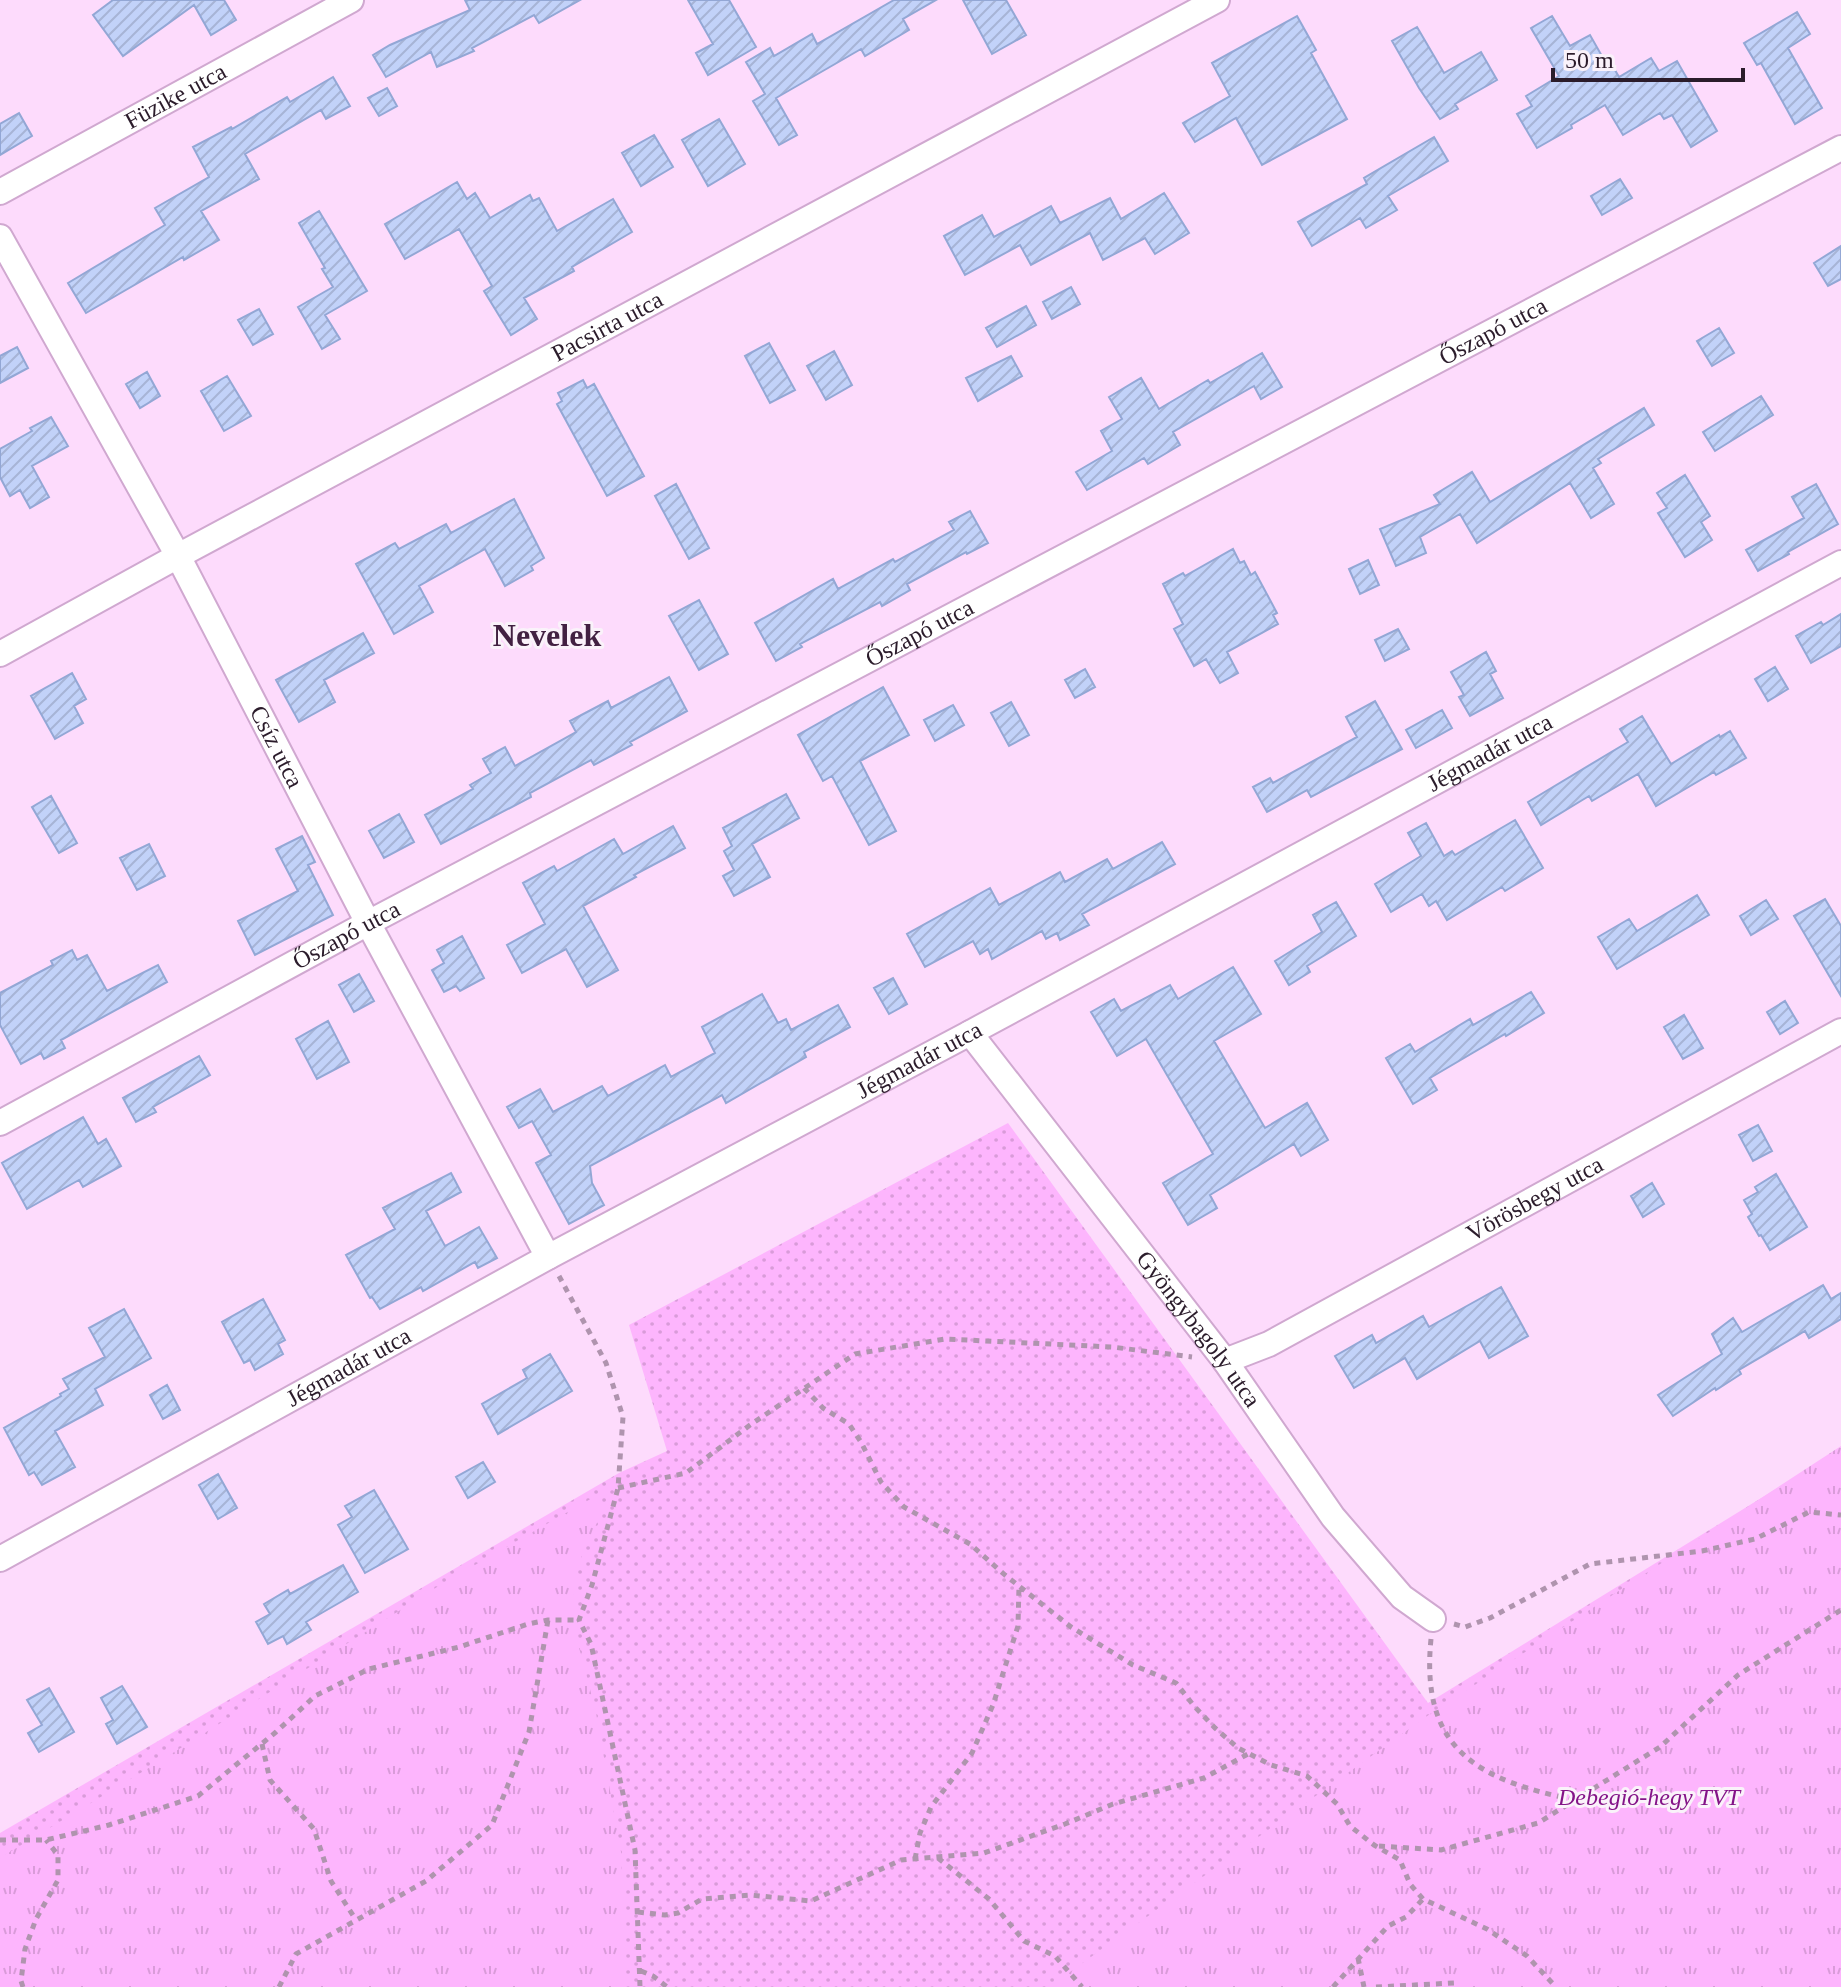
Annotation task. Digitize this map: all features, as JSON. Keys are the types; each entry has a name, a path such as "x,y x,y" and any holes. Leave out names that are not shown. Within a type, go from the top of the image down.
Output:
{"street":[{"name":"Füzike utca","path":"0,192 351,0"},
{"name":"Pacsirta utca","path":"0,654 1217,0"},
{"name":"Őszapó utca","path":"0,1123 368,923 1841,148"},
{"name":"Csíz utca","path":"0,237 178,556 368,923 548,1257"},
{"name":"Jégmadár utca","path":"0,1559 548,1257 1841,563"},
{"name":"Vörösbegy utca","path":"1225,1361 1269,1344 1841,1031"},
{"name":"Gyöngybagoly utca","path":"970,1033 1225,1361 1333,1517 1402,1597 1433,1619"}],"path":[{"path":"548,1257 606,1363 623,1417 618,1488 592,1585 579,1620 591,1644 635,1850 640,1987"},
{"path":"618,1488 686,1473 855,1354 945,1339 1112,1347 1225,1361"},
{"path":"804,1388 823,1408 849,1424 881,1482 904,1507 970,1544 1071,1627 1133,1665 1176,1683 1194,1706 1238,1748 1271,1765 1307,1776 1337,1804 1350,1826 1400,1860 1410,1884 1423,1899 1487,1929 1527,1956 1556,1987"},
{"path":"1575,1800 1520,1787 1486,1772 1458,1752 1442,1727 1430,1691 1429,1653 1433,1619 1465,1627 1490,1618 1590,1564 1702,1551 1755,1539 1809,1512 1841,1515"},
{"path":"915,1859 920,1833 931,1807 972,1753 993,1705 1018,1626 1019,1585"},
{"path":"1374,1845 1441,1850 1538,1823 1660,1747 1738,1675 1841,1610"},
{"path":"0,1840 46,1840 109,1825 198,1796 315,1696 369,1669 459,1647 528,1624 548,1620 579,1620"},
{"path":"279,1987 296,1954 426,1881 492,1825 529,1732 548,1620"},
{"path":"262,1744 270,1780 314,1829 331,1881 356,1920"},
{"path":"638,1912 665,1915 678,1913 702,1899 750,1895 811,1901 901,1860 984,1853 1113,1804 1204,1778 1249,1753"},
{"path":"23,1987 25,1949 36,1919 58,1880 58,1855 46,1840"},
{"path":"937,1857 989,1899 1024,1941 1055,1956 1082,1987"},
{"path":"1333,1987 1388,1926 1406,1917 1423,1899"},
{"path":"1358,1957 1364,1987"},
{"path":"640,1971 667,1987"},
{"path":"1376,1987 1454,1983 1458,1987"}],"green space":[{"path":"1008,1123 1428,1703 1841,1449 1841,1987 0,1987 0,1833 619,1473 667,1451 629,1325"},
{"name":"Debegió-hegy TVT","path":"1841,1446 1841,1987 1049,1987 1430,1714"},
{"path":"601,1493 601,1514 580,1560 573,1586 579,1645 596,1713 621,1852 626,1987 0,1987 0,1858 445,1582"}],"building":[{"path":"113,0 224,0 236,20 211,35 194,5 123,56 93,15"},
{"path":"465,0 580,0 539,23 534,15 472,48 474,51 437,67 431,52 386,77 373,55 470,10"},
{"path":"688,0 729,0 756,47 708,75 696,53 713,44"},
{"path":"894,0 936,0 903,19 909,30 865,56 861,49 776,98 797,135 779,145 753,101 765,94 746,62 770,48 774,56 812,34 817,44"},
{"path":"963,0 1006,0 1026,35 992,54"},
{"path":"1797,12 1810,34 1788,48 1822,108 1795,124 1761,63 1757,65 1744,43"},
{"path":"1297,16 1316,50 1311,53 1347,119 1262,165 1236,118 1195,142 1183,123 1230,96 1212,63"},
{"path":"1552,16 1570,46 1590,35 1607,65 1611,63 1619,77 1651,58 1659,71 1677,61 1717,131 1691,147 1672,115 1664,119 1660,113 1623,135 1605,105 1537,148 1517,114 1532,106 1526,96 1559,76 1531,28"},
{"path":"1417,27 1444,73 1481,52 1497,80 1455,104 1458,109 1440,119 1392,41"},
{"path":"333,77 350,106 326,119 321,110 245,154 259,179 201,211 219,240 184,260 183,257 86,313 68,283 165,225 155,208 209,177 193,147 232,129 287,97 290,102"},
{"path":"387,88 397,106 379,116 368,98"},
{"path":"19,113 32,136 0,155 0,124"},
{"path":"719,119 745,164 708,186 682,140"},
{"path":"654,135 673,167 641,186 622,153"},
{"path":"1434,137 1448,161 1388,196 1397,210 1366,228 1360,218 1312,246 1298,222 1367,184 1364,178"},
{"path":"1620,179 1632,198 1602,215 1591,196"},
{"path":"457,182 467,199 475,193 490,218 530,195 533,201 539,198 557,231 613,199 632,232 572,267 574,271 524,298 537,319 511,335 484,291 492,286 459,229 405,259 385,224"},
{"path":"1164,193 1189,233 1155,254 1145,238 1103,260 1090,233 1031,265 1020,245 965,275 944,236 982,215 994,237 1051,206 1060,223 1110,198 1121,219"},
{"path":"319,211 367,291 325,315 340,339 322,349 298,307 333,287 299,223"},
{"path":"1841,246 1841,279 1828,286 1814,263"},
{"path":"1071,287 1080,304 1052,319 1043,302"},
{"path":"1026,306 1036,325 997,347 986,328"},
{"path":"259,309 273,334 253,345 238,320"},
{"path":"1719,328 1734,353 1712,366 1697,341"},
{"path":"769,343 795,390 770,403 745,356"},
{"path":"17,347 28,368 0,383 0,356"},
{"path":"834,351 852,385 826,400 807,366"},
{"path":"1262,353 1282,387 1261,399 1254,386 1173,432 1180,445 1148,464 1144,458 1087,490 1076,472 1112,451 1101,431 1122,419 1109,397 1141,378 1159,409"},
{"path":"1011,356 1022,376 978,401 966,378"},
{"path":"147,372 160,396 140,408 126,384"},
{"path":"227,376 251,416 224,431 201,391"},
{"path":"583,380 587,388 594,384 644,476 607,496 557,404 562,401 558,393"},
{"path":"1761,396 1773,415 1715,451 1703,432"},
{"path":"1644,408 1654,425 1598,459 1601,463 1593,468 1614,504 1591,518 1570,483 1477,543 1460,514 1420,537 1426,553 1396,566 1380,529 1440,504 1434,495 1472,472 1490,502"},
{"path":"51,417 68,446 32,466 49,497 30,508 20,490 10,496 0,477 0,449"},
{"path":"1685,475 1710,516 1701,522 1712,540 1685,557 1658,513 1667,508 1657,493"},
{"path":"676,484 709,548 689,559 655,496"},
{"path":"1816,484 1838,524 1758,571 1746,550 1804,518 1792,497"},
{"path":"514,499 544,558 531,566 533,570 505,586 485,549 419,586 433,612 394,634 356,564 395,543 399,549 446,524 451,533"},
{"path":"970,511 988,543 907,584 910,590 882,606 880,602 800,644 802,647 776,661 755,623 833,579 838,589 893,559 895,562 954,530 949,522"},
{"path":"1233,549 1251,575 1255,572 1277,613 1273,615 1278,624 1227,652 1238,673 1220,683 1206,659 1194,666 1174,629 1183,624 1163,584 1183,573 1185,576"},
{"path":"1368,560 1379,585 1360,594 1349,569"},
{"path":"699,600 728,654 699,670 669,616"},
{"path":"1841,614 1841,646 1811,663 1796,636"},
{"path":"1398,629 1409,649 1385,661 1375,640"},
{"path":"363,633 374,653 324,680 335,702 299,722 276,680"},
{"path":"1486,652 1496,671 1490,674 1503,698 1470,716 1459,697 1464,695 1451,672"},
{"path":"1775,667 1788,689 1768,701 1755,679"},
{"path":"1085,669 1095,687 1075,698 1065,680"},
{"path":"72,673 86,699 74,706 83,723 55,739 31,696"},
{"path":"669,677 687,711 630,742 632,745 594,765 591,760 530,793 531,797 441,844 425,815 473,789 470,785 491,773 483,759 505,747 515,766 576,732 570,721 608,701 611,708"},
{"path":"883,687 909,735 860,761 896,831 869,845 832,776 823,781 798,735"},
{"path":"1375,701 1402,749 1311,797 1307,790 1267,812 1253,787 1270,778 1273,783 1357,737 1346,717"},
{"path":"1011,702 1029,735 1009,746 991,713"},
{"path":"953,705 964,725 935,741 924,720"},
{"path":"1442,710 1452,728 1416,748 1406,730"},
{"path":"1642,716 1671,764 1730,731 1746,758 1716,775 1714,772 1656,806 1638,774 1592,801 1589,796 1541,825 1528,802 1628,742 1620,729"},
{"path":"786,794 799,818 752,844 770,877 734,896 723,876 734,870 724,851 732,846 723,828"},
{"path":"51,796 77,843 59,853 32,807"},
{"path":"399,814 414,842 384,858 369,831"},
{"path":"1515,820 1543,868 1505,891 1502,887 1447,920 1436,901 1429,906 1422,894 1391,912 1375,884 1421,856 1408,833 1426,823 1444,856 1452,851 1455,855"},
{"path":"673,826 685,848 583,906 618,970 587,987 566,949 522,973 507,945 545,924 523,883 554,866 557,871 614,839 623,854"},
{"path":"302,836 315,862 308,865 333,915 255,955 238,921 298,891 276,849"},
{"path":"1162,842 1175,864 1082,914 1089,925 1060,940 1057,933 1046,939 1042,931 992,959 988,949 980,954 973,941 925,967 907,934 990,888 999,905 1060,872 1065,882 1107,859 1113,869"},
{"path":"149,844 165,876 137,890 120,858"},
{"path":"1697,895 1709,915 1617,969 1598,937 1629,919 1637,931"},
{"path":"1825,899 1841,926 1841,996 1794,916"},
{"path":"1766,900 1778,919 1751,935 1740,916"},
{"path":"1336,902 1356,936 1307,966 1310,972 1289,985 1275,961 1322,932 1313,915"},
{"path":"462,936 484,978 460,991 456,986 444,992 432,970 444,963 437,950"},
{"path":"72,950 77,960 87,955 107,991 158,965 167,982 61,1040 65,1048 44,1059 41,1053 21,1064 0,1025 0,993 53,965 51,961"},
{"path":"1233,967 1261,1014 1214,1041 1265,1128 1307,1103 1328,1140 1301,1156 1294,1144 1210,1195 1217,1208 1188,1225 1163,1183 1213,1154 1146,1039 1117,1056 1091,1012 1114,999 1121,1011 1170,985 1178,999"},
{"path":"359,974 374,1001 354,1012 339,985"},
{"path":"893,978 907,1004 889,1014 874,988"},
{"path":"1531,992 1544,1013 1430,1078 1437,1090 1413,1104 1386,1058 1410,1044 1415,1052 1470,1019 1473,1025"},
{"path":"762,994 778,1023 786,1019 791,1030 838,1005 850,1027 804,1052 806,1057 726,1103 722,1095 590,1166 592,1183 604,1205 569,1224 536,1163 551,1155 532,1121 519,1128 507,1107 540,1089 553,1112 602,1086 608,1096 665,1065 671,1077 715,1053 702,1027"},
{"path":"1785,1001 1798,1023 1780,1034 1767,1012"},
{"path":"1684,1015 1703,1048 1683,1059 1664,1027"},
{"path":"328,1021 349,1062 317,1079 296,1039"},
{"path":"199,1056 210,1075 153,1107 156,1112 136,1122 123,1098"},
{"path":"83,1117 98,1144 106,1139 121,1166 83,1187 79,1180 27,1209 2,1163"},
{"path":"1758,1125 1772,1151 1753,1161 1739,1135"},
{"path":"451,1173 461,1192 426,1211 445,1246 479,1227 497,1258 478,1268 475,1262 423,1291 421,1287 380,1309 370,1298 346,1255 395,1229 383,1208"},
{"path":"1776,1174 1807,1227 1770,1250 1748,1217 1752,1214 1744,1200 1758,1192 1755,1187"},
{"path":"1652,1183 1664,1204 1643,1217 1631,1196"},
{"path":"1823,1285 1831,1299 1841,1293 1841,1319 1809,1338 1805,1331 1739,1370 1741,1374 1673,1416 1658,1395 1722,1354 1712,1334 1733,1318 1742,1332"},
{"path":"1501,1287 1528,1336 1489,1358 1480,1341 1417,1379 1405,1358 1354,1388 1335,1356 1372,1335 1376,1343 1423,1316 1429,1327"},
{"path":"263,1299 285,1340 278,1344 283,1354 255,1370 250,1360 244,1363 222,1322"},
{"path":"124,1309 151,1358 95,1389 103,1405 55,1431 75,1467 42,1485 34,1472 29,1475 4,1428 61,1396 69,1389 63,1379 105,1357 89,1328"},
{"path":"550,1354 572,1391 498,1434 482,1404 527,1378 523,1370"},
{"path":"167,1385 180,1410 163,1419 150,1395"},
{"path":"483,1462 495,1482 468,1498 456,1477"},
{"path":"218,1474 237,1508 218,1519 199,1485"},
{"path":"374,1490 408,1549 365,1573 338,1525 352,1517 345,1506"},
{"path":"343,1565 358,1592 306,1622 311,1630 287,1644 283,1636 268,1644 256,1622 270,1614 264,1604 288,1590 290,1594"},
{"path":"122,1686 147,1727 117,1744 106,1724 113,1720 101,1698"},
{"path":"49,1688 74,1732 39,1752 28,1733 42,1725 27,1700"}],"district":[{"name":"Nevelek","path":"547,635"}]}
